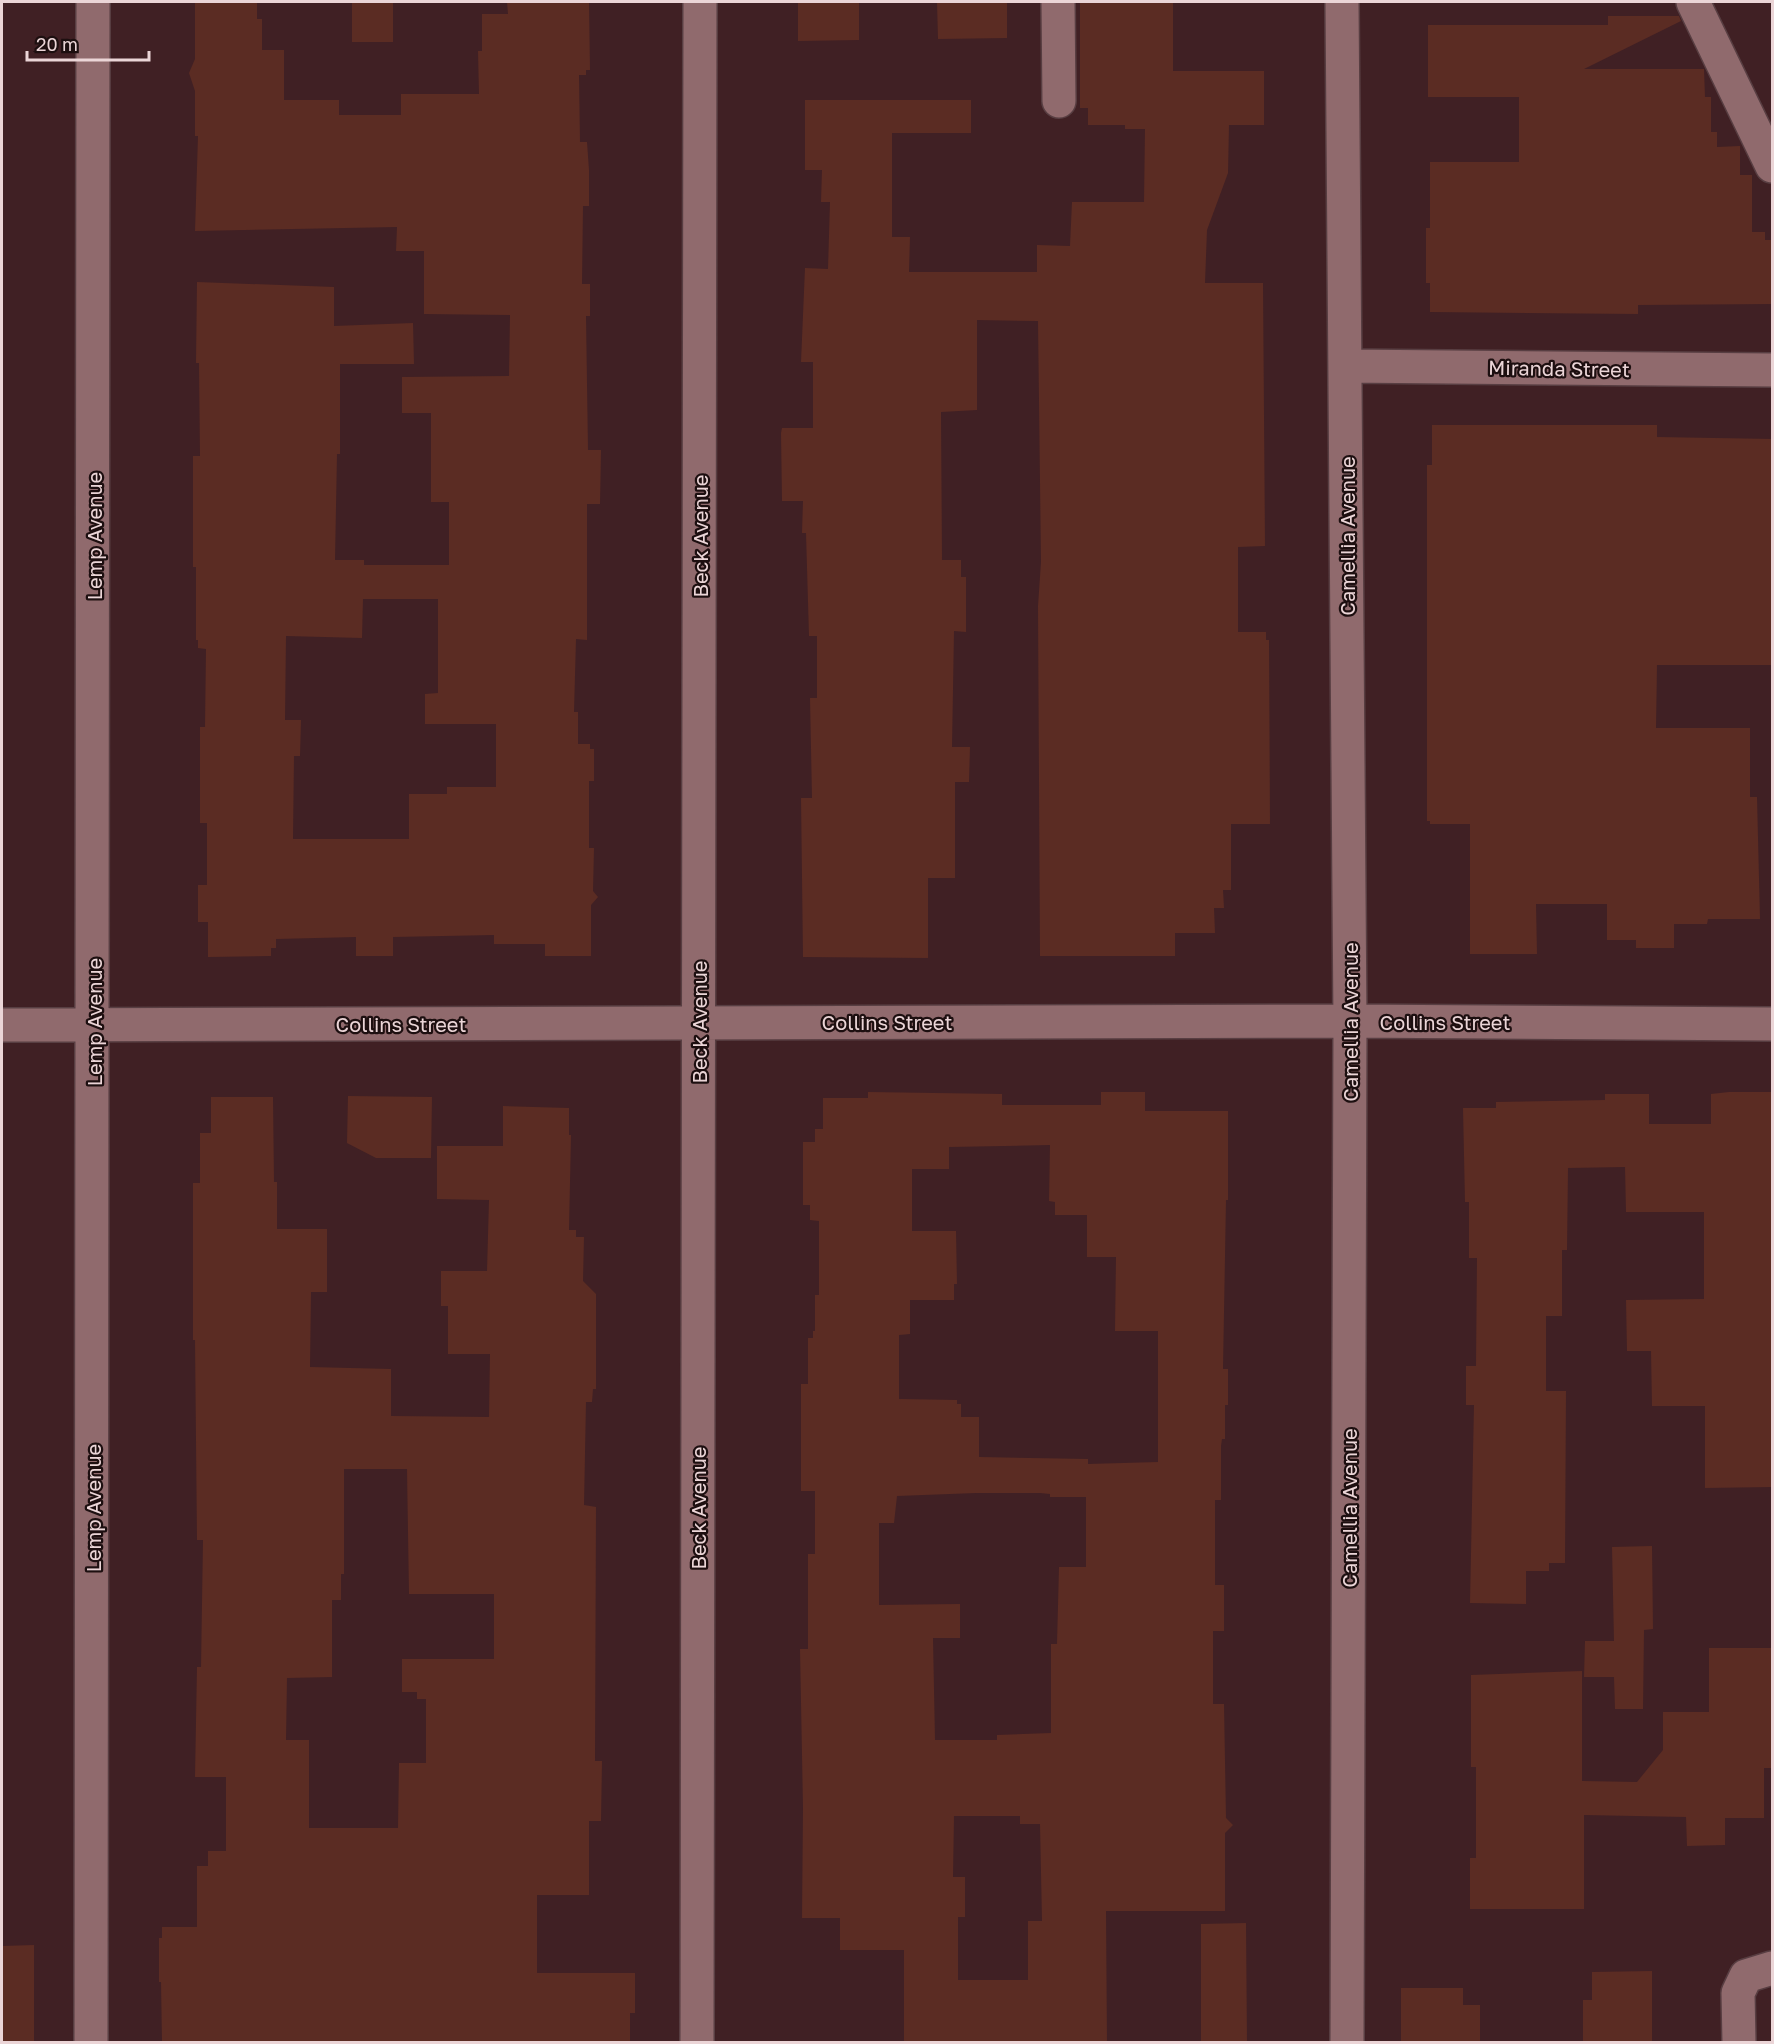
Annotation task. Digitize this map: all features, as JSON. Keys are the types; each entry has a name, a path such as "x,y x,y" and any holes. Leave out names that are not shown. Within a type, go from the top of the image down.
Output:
{"street":[{"name":"Lemp Avenue","path":"91,2043 94,1025 93,2"},
{"name":"Beck Avenue","path":"697,2043 700,2"},
{"path":"1058,2 1059,101"},
{"name":"Camellia Avenue","path":"1342,2 1350,1021 1347,2043"},
{"path":"1693,2 1773,166"},
{"name":"Miranda Street","path":"1346,366 1773,370"},
{"name":"Collins Street","path":"2,1025 1350,1021 1773,1024"},
{"path":"1739,2043 1738,1993 1746,1976 1773,1968"}],"building":[{"path":"195,2 257,2 257,19 262,19 262,50 284,50 284,100 339,100 339,115 401,115 401,94 479,94 478,51 482,51 482,14 508,14 507,2 589,2 590,70 586,70 586,75 579,75 580,142 587,142 589,170 589,206 583,206 582,284 590,284 590,316 586,316 588,450 601,450 600,504 587,504 587,640 576,639 574,712 578,712 578,744 590,744 590,749 594,749 594,781 589,781 589,848 594,848 593,891 598,897 591,905 591,956 545,956 545,944 494,944 494,935 393,937 393,956 356,956 356,937 276,939 276,948 271,948 271,956 208,957 208,922 198,922 198,885 207,885 207,823 200,823 200,727 205,727 206,649 198,648 198,640 196,640 196,567 193,567 193,456 200,456 199,363 196,363 197,282 334,287 334,326 413,323 414,364 340,364 340,454 337,454 335,560 364,560 364,565 449,565 449,502 431,502 431,413 402,413 402,377 509,376 510,315 424,314 424,251 396,251 397,227 195,231 198,136 195,136 195,91 189,73 195,59","holes":["363,599 438,599 438,693 425,694 425,724 496,724 496,787 447,787 447,794 409,794 409,839 293,839 294,756 300,756 301,720 285,720 286,636 362,638"]},
{"path":"352,2 393,2 393,42 352,42"},
{"path":"798,2 859,2 859,40 798,41"},
{"path":"937,2 1007,2 1007,38 938,39"},
{"path":"1080,2 1173,2 1173,71 1264,71 1264,125 1229,125 1228,173 1207,230 1205,283 1263,283 1265,546 1238,547 1238,632 1266,632 1266,640 1269,640 1270,824 1231,824 1231,890 1223,890 1224,908 1214,908 1215,933 1175,933 1175,956 1040,956 1038,606 1041,562 1038,321 977,320 977,410 941,412 942,560 961,560 961,577 966,577 966,632 954,631 952,747 970,747 969,782 955,782 955,878 928,878 928,958 803,957 801,798 812,798 810,698 817,698 817,636 809,636 806,533 802,533 803,501 782,501 781,433 782,428 813,428 813,362 801,362 805,268 828,269 830,202 821,202 822,170 805,170 805,100 971,100 971,133 892,133 892,237 910,237 909,272 1037,272 1037,245 1070,246 1072,202 1144,202 1145,129 1125,129 1125,125 1088,125 1088,108 1080,108"},
{"path":"1608,16 1679,16 1681,21 1584,69 1704,69 1705,97 1711,97 1711,132 1717,132 1717,147 1740,146 1740,175 1752,175 1752,232 1765,232 1765,240 1772,240 1773,304 1638,305 1638,314 1430,312 1430,283 1426,283 1426,228 1430,228 1430,162 1519,162 1519,97 1428,97 1428,25 1608,25"},
{"path":"1432,425 1657,425 1657,437 1773,439 1773,665 1657,665 1656,728 1750,728 1750,797 1757,797 1760,919 1708,919 1707,924 1674,924 1674,948 1636,948 1636,940 1607,940 1607,904 1536,904 1537,954 1470,954 1470,824 1430,824 1430,821 1427,821 1427,465 1432,465"},
{"path":"868,1092 1002,1094 1002,1105 1101,1105 1101,1092 1145,1092 1145,1111 1228,1111 1223,1369 1228,1369 1228,1405 1225,1405 1225,1439 1222,1439 1221,1446 1221,1500 1215,1500 1215,1585 1224,1585 1224,1631 1213,1631 1213,1704 1224,1704 1226,1818 1233,1825 1225,1833 1225,1911 1106,1911 1107,2043 904,2043 904,1950 840,1950 840,1918 802,1918 803,1808 800,1649 808,1649 808,1554 815,1554 815,1491 801,1491 801,1384 808,1384 808,1338 813,1338 813,1331 815,1331 815,1295 819,1295 819,1221 810,1220 810,1205 803,1205 803,1142 815,1142 815,1129 823,1129 823,1098 868,1098","holes":["1050,1145 1049,1201 1055,1202 1055,1215 1087,1215 1087,1257 1116,1257 1115,1331 1158,1331 1158,1462 1088,1464 1088,1459 979,1457 979,1417 961,1417 961,1404 957,1404 957,1400 899,1399 899,1335 910,1334 910,1300 954,1300 954,1284 957,1284 956,1231 912,1231 912,1169 949,1169 949,1147","1040,1493 1050,1494 1050,1497 1086,1497 1086,1567 1059,1567 1057,1644 1051,1644 1051,1733 997,1735 997,1740 935,1740 933,1638 960,1638 960,1604 879,1605 879,1523 894,1523 897,1496","954,1816 1020,1816 1020,1824 1040,1824 1042,1921 1028,1921 1028,1980 958,1980 958,1917 965,1917 965,1877 953,1877"]},
{"path":"1773,1092 1773,1487 1705,1488 1705,1406 1652,1406 1651,1351 1627,1351 1626,1300 1704,1299 1704,1212 1626,1212 1625,1167 1568,1168 1567,1250 1562,1250 1562,1316 1546,1316 1546,1391 1566,1391 1565,1563 1549,1563 1549,1571 1526,1571 1526,1604 1470,1603 1474,1405 1466,1405 1466,1366 1476,1366 1477,1258 1469,1258 1469,1202 1465,1202 1463,1108 1496,1108 1496,1102 1605,1100 1605,1094 1649,1094 1649,1124 1711,1124 1711,1094"},
{"path":"348,1096 432,1097 431,1158 376,1158 347,1143"},
{"path":"211,1097 273,1097 277,1229 327,1229 327,1292 311,1292 310,1367 391,1369 391,1416 489,1417 490,1354 448,1354 448,1306 441,1306 441,1271 487,1271 489,1200 437,1199 437,1146 503,1146 503,1106 569,1108 569,1135 571,1135 569,1230 576,1230 576,1237 584,1237 583,1281 596,1294 596,1389 593,1389 592,1402 586,1402 584,1505 596,1507 595,1761 602,1761 601,1821 589,1821 589,1895 537,1895 537,1973 635,1973 635,2013 630,2013 630,2043 162,2043 159,1938 162,1938 162,1927 197,1927 197,1866 208,1866 208,1851 226,1851 226,1777 195,1777 197,1667 201,1667 203,1540 197,1540 193,1183 200,1183 200,1133 211,1133","holes":["344,1469 407,1469 409,1594 494,1594 494,1659 402,1659 402,1692 417,1692 417,1699 426,1699 426,1763 399,1763 398,1828 309,1828 309,1740 286,1740 287,1678 332,1677 332,1600 341,1600 341,1574 344,1574"]},
{"path":"1652,1546 1653,1629 1644,1630 1643,1709 1615,1709 1614,1677 1584,1677 1585,1641 1614,1641 1612,1547"},
{"path":"1709,1648 1773,1648 1773,1768 1764,1768 1764,1818 1725,1818 1725,1845 1687,1846 1686,1817 1584,1815 1584,1909 1470,1909 1470,1858 1476,1858 1476,1767 1471,1767 1471,1675 1582,1671 1582,1781 1637,1782 1663,1750 1663,1712 1709,1712"},
{"path":"1246,1923 1247,2043 1201,2043 1201,1924"},
{"path":"34,1945 34,2043 2,2043 2,1946"},
{"path":"1652,1971 1652,2043 1583,2043 1583,2000 1592,2000 1592,1972"},
{"path":"1401,1988 1463,1988 1463,2005 1480,2005 1480,2043 1401,2043"}]}
